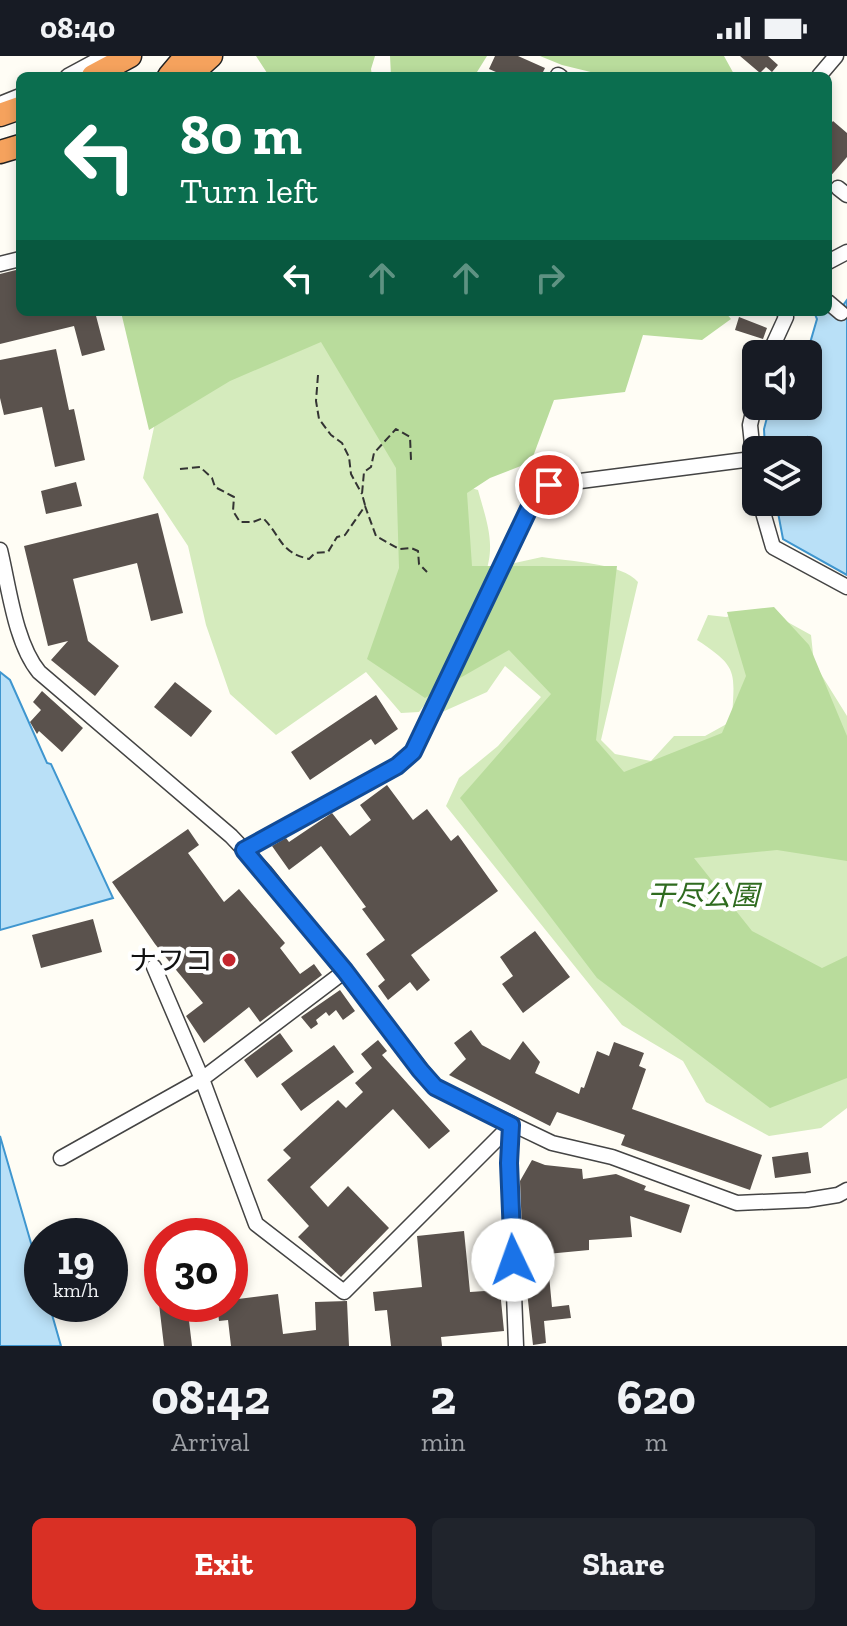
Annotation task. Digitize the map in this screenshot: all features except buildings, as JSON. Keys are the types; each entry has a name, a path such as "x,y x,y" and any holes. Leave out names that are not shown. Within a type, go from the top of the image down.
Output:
{"highway":[{"path":"100,72 130,56"},
{"path":"172,72 186,56"},
{"path":"193,72 211,56"}],"street":[{"path":"75,72 105,56"},
{"path":"822,72 836,56"},
{"path":"832,305 841,313"},
{"path":"776,340 786,316"},
{"path":"244,850 397,766 413,752 536,494 549,485 742,460"},
{"path":"764,516 773,547 847,587"},
{"path":"0,550 22,638 31,662 39,672 244,850 345,971 435,1087 552,1143 612,1157 737,1203 807,1200 838,1195 847,1190"},
{"path":"154,967 202,1079 256,1224 344,1292 511,1125"},
{"path":"61,1158 202,1079 345,971"},
{"path":"511,1125 509,1163 516,1346"}],"path":[{"path":"318,375 316,401 319,419 331,435 342,443 349,457 351,474 362,494 376,536 399,549 418,551 419,564 427,572"},
{"path":"362,494 364,472 371,467 374,453 396,429 410,437 411,460"},
{"path":"180,469 200,467 212,478 215,487 234,497 233,511 240,522 263,518 278,536 280,545 295,556 309,559 315,553 328,552 337,537 345,535 365,506"}],"green space":[{"path":"256,56 375,56 371,72 266,72"},
{"path":"390,56 487,56 477,72 391,72"},
{"path":"540,56 724,56 733,72 591,72"},
{"name":"干尽公園","path":"122,316 728,316 731,319 702,340 643,335 625,392 554,400 531,462 490,478 467,493 472,566 617,566 596,740 624,772 722,733 746,676 727,612 774,607 809,645 847,736 847,861 777,850 694,858 752,931 822,968 847,956 847,1078 770,1108 597,978 460,798 551,694 509,650 425,698 367,659 399,568 396,468 321,342 230,381 149,430"},
{"path":"337,316 347,316 451,482 478,490 489,535 488,566 466,625 429,699 419,712 401,713 366,672 276,735 230,694 206,625 188,546 143,478 158,409"},
{"name":"干尽公園","path":"542,557 608,567 638,582 601,740 615,754 651,761 674,736 705,736 732,721 731,673 721,658 697,640 708,615 726,617 764,609 811,635 814,663 847,716 847,1108 821,1128 769,1136 706,1102 683,1061 622,1025 446,806 459,778 498,746 541,697 505,666 487,692 440,713 506,565"}],"water":[{"path":"847,300 847,575 783,539 779,516 822,516 822,436 764,436 764,429 766,420 822,420 822,340 811,340 816,316 832,316 832,308 845,310"},
{"path":"0,672 10,680 113,898 0,930"},
{"path":"0,1136 24,1219 24,1322 54,1322 61,1346 0,1346"}],"place":[{"name":"ナフコ","path":"229,960"}],"route":[{"path":"513,1260 509,1163 511,1125 435,1087 345,971 244,850 397,766 413,752 536,494 549,485"}]}
